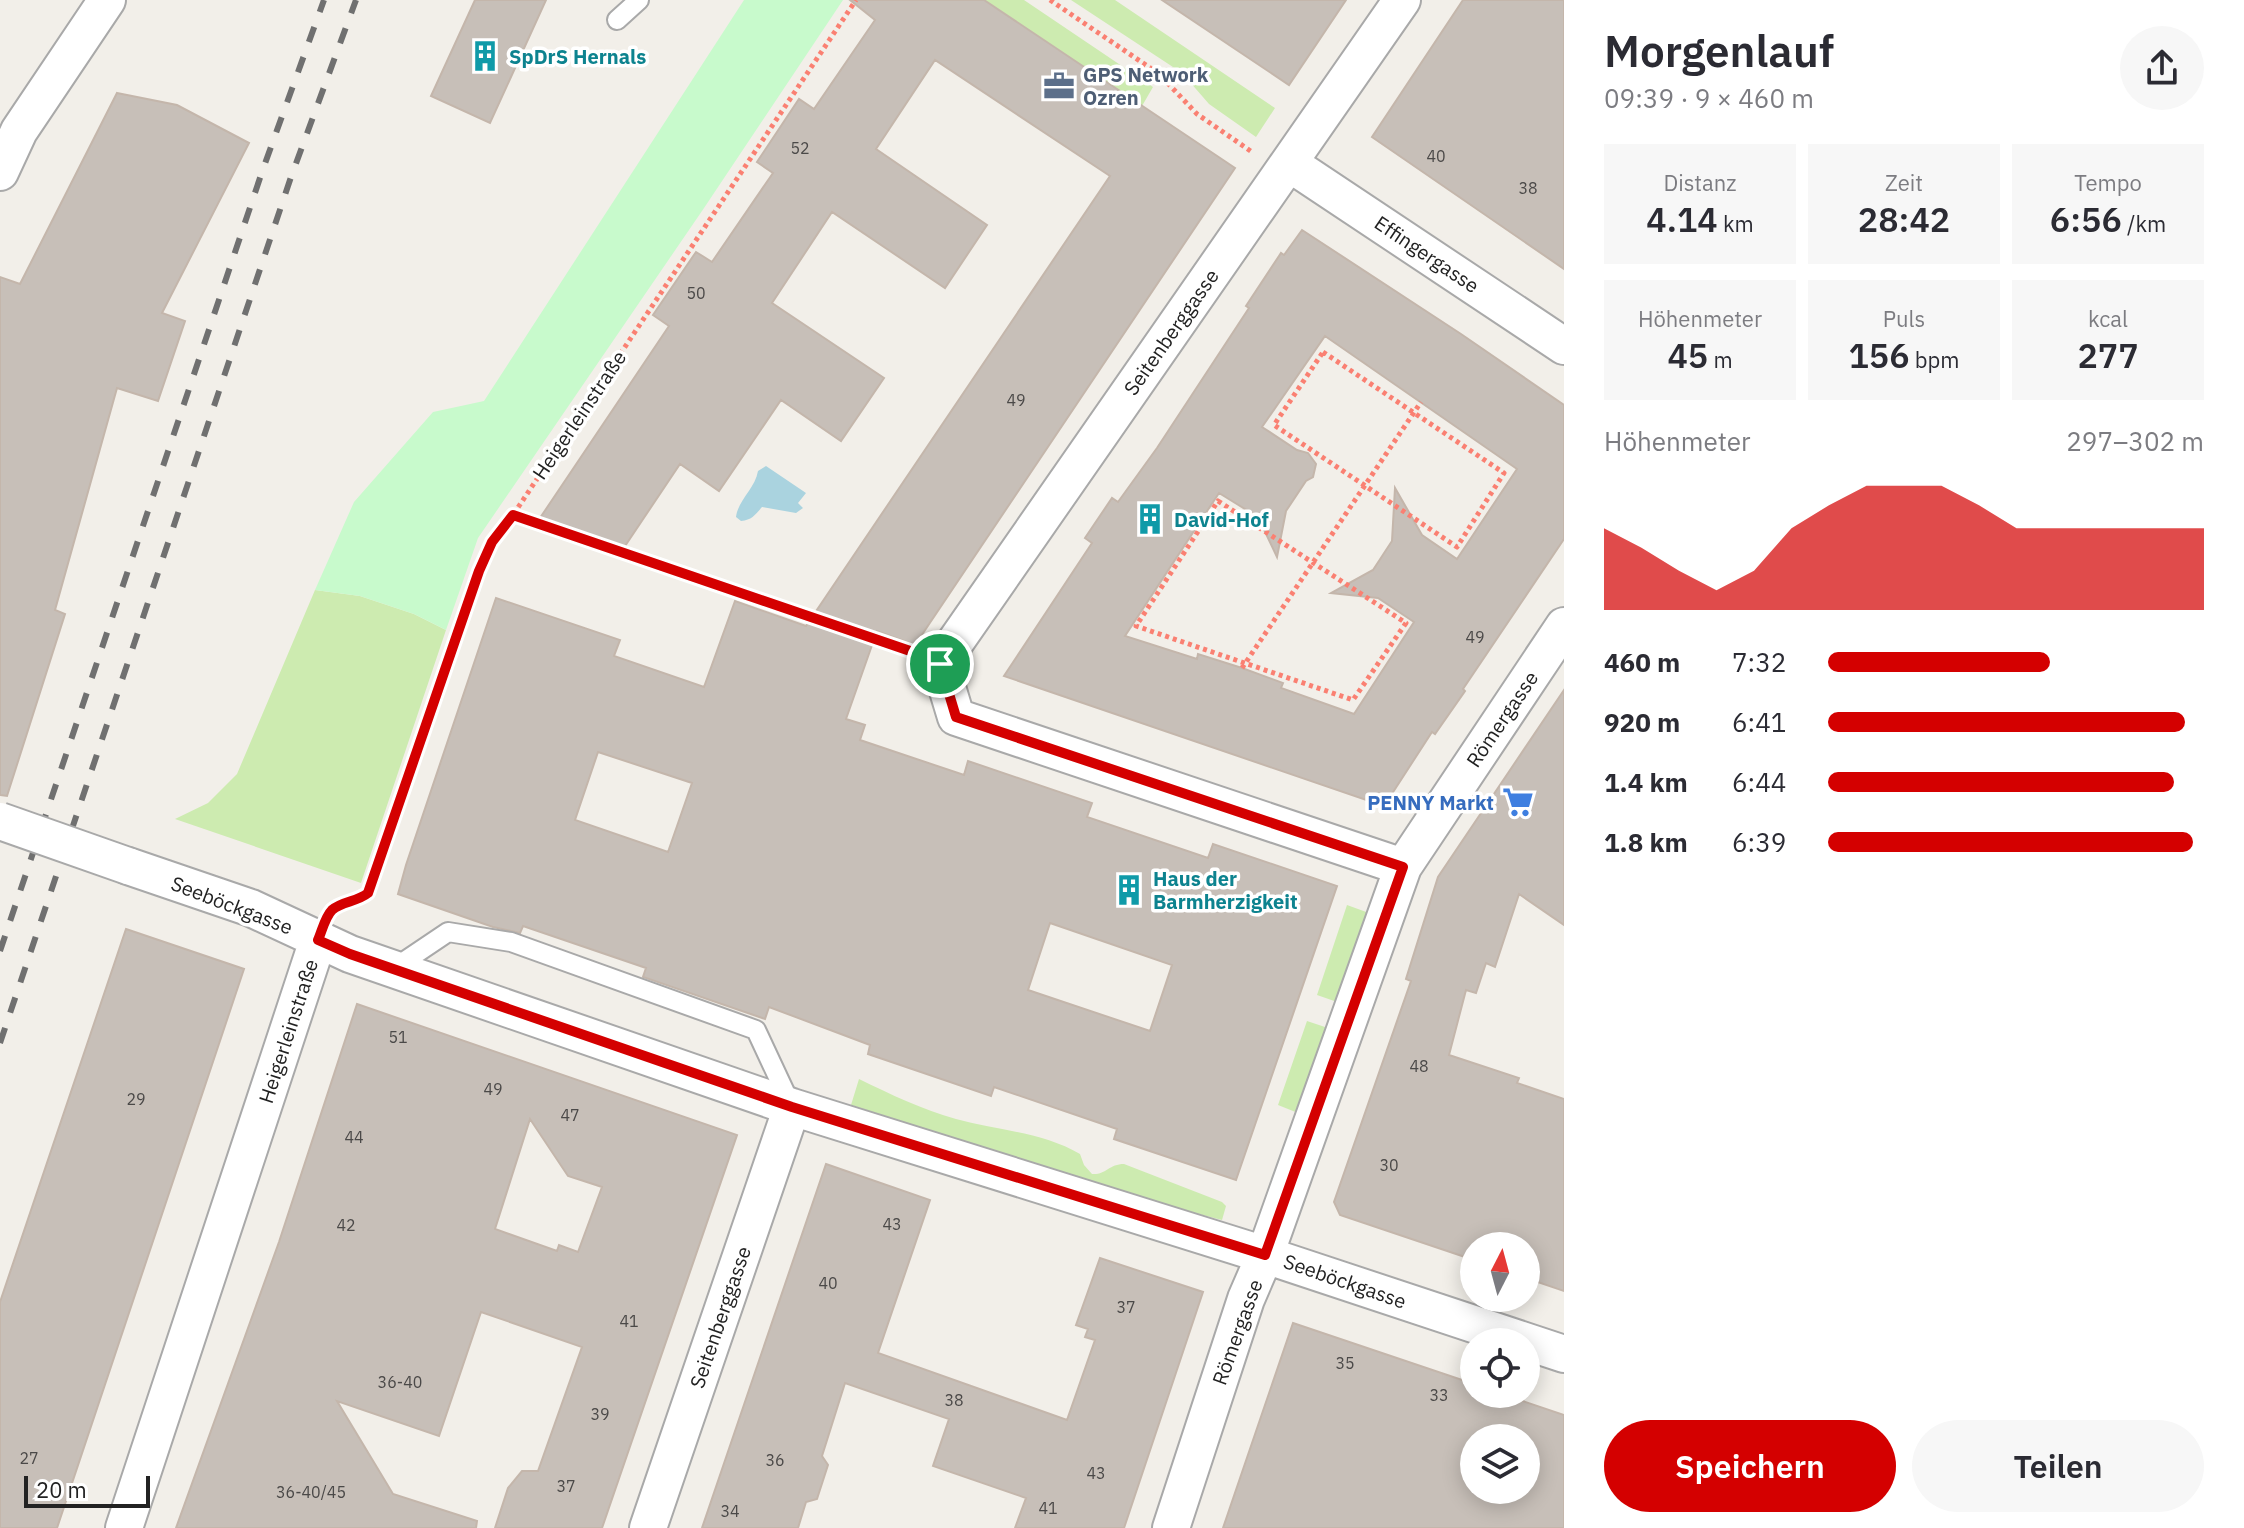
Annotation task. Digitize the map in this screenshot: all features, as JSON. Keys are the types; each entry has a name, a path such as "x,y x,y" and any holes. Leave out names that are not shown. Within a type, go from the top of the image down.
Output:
{"street":[{"path":"0,172 19,131 107,0"},
{"name":"Seitenberggasse","path":"940,664 1402,0"},
{"name":"Effingergasse","path":"1286,168 1564,346"},
{"name":"Römergasse","path":"1171,1528 1246,1299 1265,1255 1403,867 1564,626"},
{"path":"940,664 956,717 1403,867"},
{"name":"Seeböckgasse","path":"0,821 251,908 318,940 393,969 792,1107 1265,1255 1564,1354"},
{"name":"Heigerleinstraße","path":"124,1528 318,940"},
{"name":"Seitenberggasse","path":"648,1528 792,1107"}],"lane":[{"path":"617,20 639,0"},
{"path":"393,969 448,932 511,942 756,1030 792,1107"}],"path":[{"name":"Heigerleinstraße","path":"318,940 330,912 368,893 479,571 492,542 856,0"},
{"path":"1050,0 1159,74 1197,114 1286,168"},
{"path":"1323,352 1413,412 1504,473 1457,547 1274,425 1323,352"},
{"path":"1245,666 1421,402"},
{"path":"1218,501 1313,561 1406,623 1353,700 1245,666 1136,626 1218,501"},
{"path":"513,515 916,653 940,664"}],"green space":[{"path":"744,0 843,0 478,538 446,630 414,614 360,596 315,590 354,502 433,412 484,401"},
{"path":"984,0 1024,0 1153,87 1142,106"},
{"path":"1071,0 1115,0 1275,108 1256,137 1209,104 1176,69"},
{"path":"315,590 360,596 414,614 446,630 361,883 175,819 208,803 237,774"},
{"path":"1347,905 1369,913 1340,1003 1317,995"},
{"path":"1307,1021 1331,1029 1303,1115 1278,1105"},
{"path":"859,1079 944,1115 1035,1136 1066,1147 1080,1154 1092,1174 1124,1164 1222,1202 1226,1206 1222,1220 1144,1200 851,1105"}],"water":[{"path":"766,466 806,493 798,503 803,508 796,513 762,507 751,518 741,521 736,517 740,505 758,471"}],"building":[{"name":"SpDrS Hernals","path":"475,0 546,0 490,123 431,96"},
{"path":"850,0 984,0 1235,168 915,645 877,631 846,719 865,725 860,740 964,775 968,761 1092,803 1087,817 1208,858 1213,844 1337,886 1236,1180 1114,1139 1117,1129 994,1087 991,1096 868,1054 870,1045 769,1007 765,1019 643,977 646,968 523,926 520,933 493,927 398,894 496,598 620,640 614,656 704,687 735,601 806,626 1110,176 935,60 876,149 987,225 945,288 832,212 772,303 884,378 841,441 781,400 719,491 680,464 625,546 540,518 669,326 653,315 696,252 712,262 773,173 757,162 799,99 814,109 875,20","holes":["598,752 692,783 668,852 575,820","1050,923 1172,965 1150,1031 1028,990"]},
{"path":"1162,0 1346,0 1289,85"},
{"path":"1463,0 1564,0 1564,269 1372,137"},
{"path":"117,93 177,105 249,143 162,313 185,321 158,401 117,388 55,610 65,614 7,796 0,795 0,277 20,284"},
{"name":"David-Hof","path":"1302,230 1564,405 1564,539 1463,689 1465,691 1435,734 1432,732 1384,806 1004,676 1092,543 1085,538 1112,498 1118,502 1157,448 1249,308 1246,306 1281,253 1284,255","holes":["1325,336 1517,469 1457,559 1422,535 1395,488 1392,541 1373,570 1331,593 1378,598 1414,622 1354,714 1281,688 1283,683 1242,668 1198,654 1197,659 1125,636 1219,493 1258,517 1277,557 1286,511 1306,481 1313,477 1316,464 1308,453 1297,450 1262,427"]},
{"path":"1564,690 1564,925 1519,894 1495,967 1486,963 1476,993 1466,990 1449,1055 1519,1078 1517,1083 1564,1099 1564,1291 1540,1283 1540,1232 1460,1232 1460,1255 1340,1215 1334,1202 1411,981 1406,979 1438,877"},
{"path":"126,929 244,969 57,1528 0,1528 0,1302"},
{"path":"357,1004 737,1135 602,1528 495,1528 508,1488 522,1471 538,1471 582,1347 481,1312 439,1436 337,1401 393,1494 477,1521 476,1528 176,1528 279,1242","holes":["530,1119 568,1176 602,1187 578,1252 559,1245 557,1251 495,1229"]},
{"path":"826,1164 930,1200 878,1353 1067,1420 1095,1340 1085,1337 1088,1329 1076,1325 1100,1258 1203,1292 1124,1528 1015,1528 1026,1498 933,1466 949,1419 845,1383 822,1456 828,1465 817,1499 806,1502 798,1528 702,1528"},
{"path":"1293,1323 1460,1379 1460,1408 1540,1407 1564,1415 1564,1528 1223,1528"}],"railway":[{"path":"0,951 263,169 324,0"},
{"path":"0,1043 291,177 356,0"}],"place":[{"name":"SpDrS Hernals","path":"485,56"},
{"name":"GPS Network Ozren","path":"1059,86"},
{"name":"David-Hof","path":"1150,519"},
{"name":"PENNY Markt","path":"1518,802"},
{"name":"Haus der Barmherzigkeit","path":"1129,890"}],"route":[{"path":"513,515 916,653 940,664 956,717 1403,867 1265,1255 792,1107 350,954 318,940 330,912 368,893 479,571 492,542 513,515"}]}
